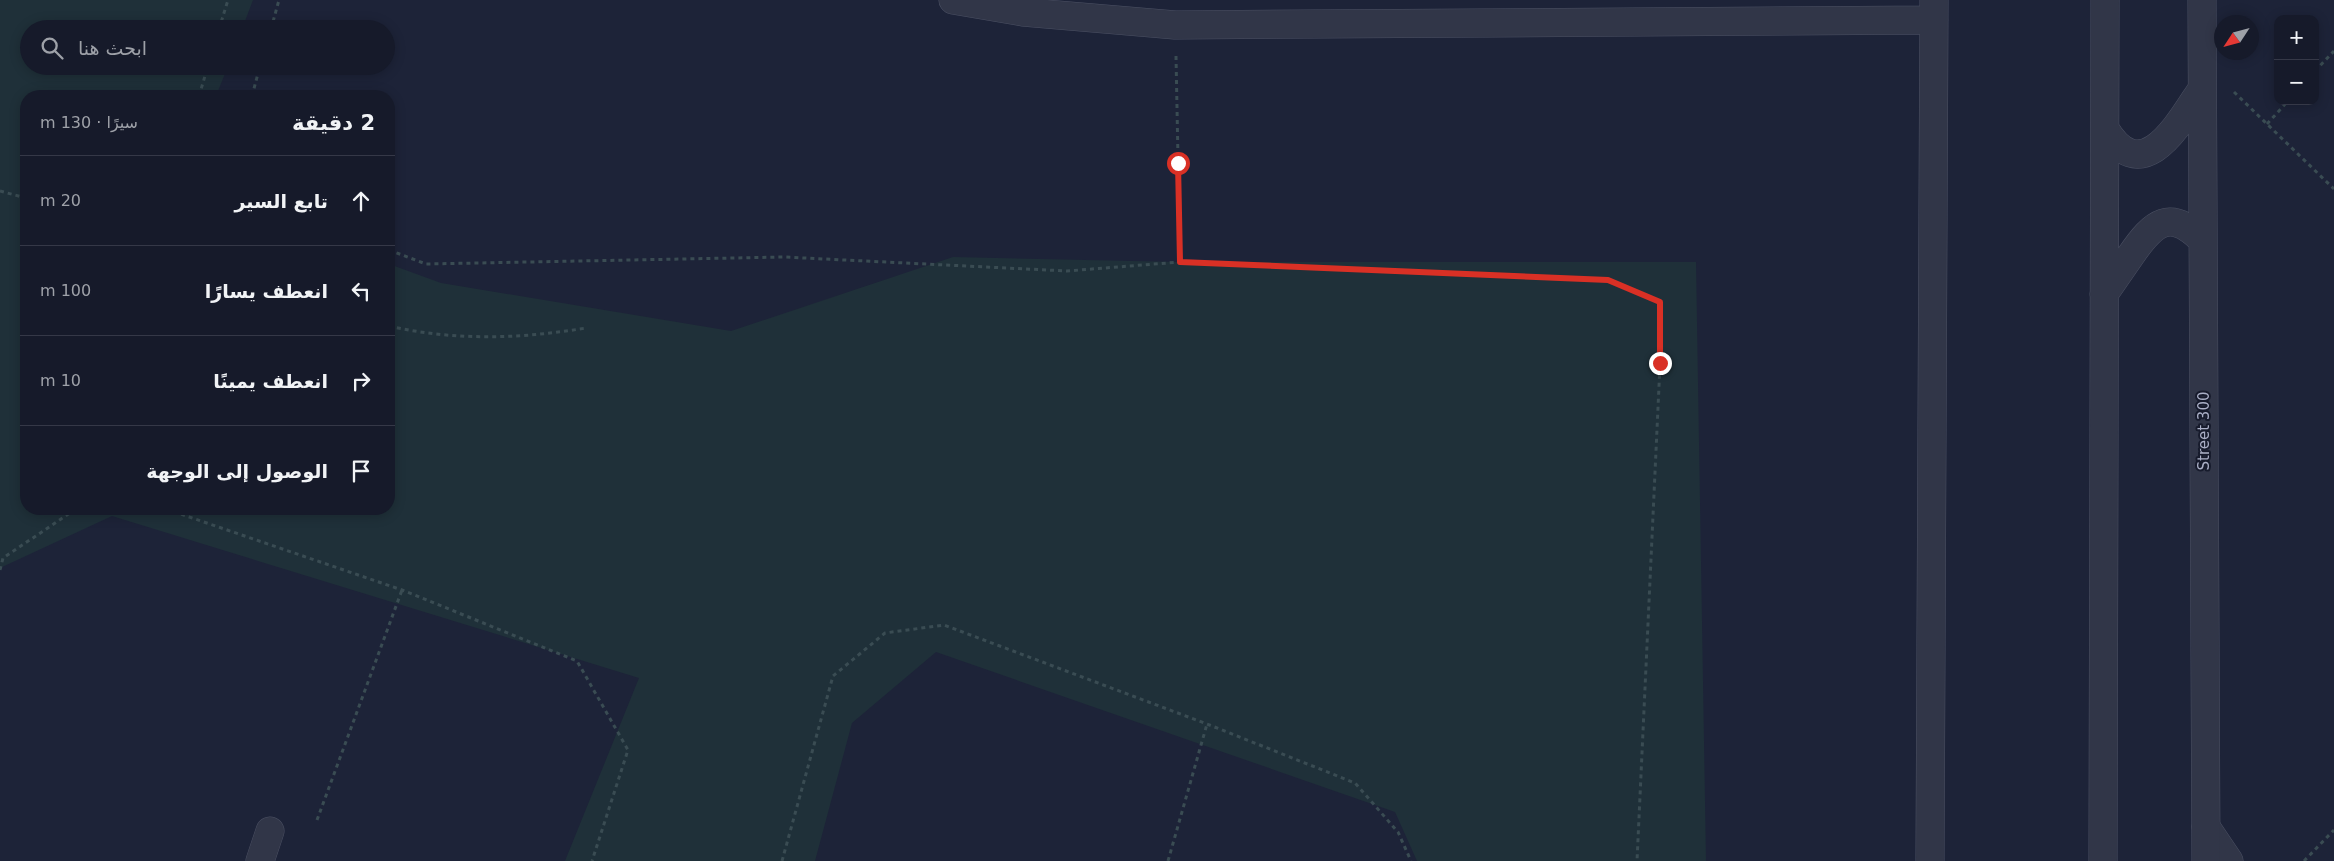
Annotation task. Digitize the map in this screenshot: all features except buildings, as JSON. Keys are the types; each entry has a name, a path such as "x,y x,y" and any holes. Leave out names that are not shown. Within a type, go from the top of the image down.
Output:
{"street":[{"path":"953,0 1023,12 1175,25 1934,10 1930,861"},
{"path":"2103,861 2105,0"},
{"name":"Street 300","path":"2202,0 2206,861"},
{"path":"2105,129 2113,142 2126,151 2141,154 2156,149 2168,140 2202,90"},
{"path":"2104,294 2147,232 2158,225 2170,222 2183,225 2202,241"},
{"path":"2206,827 2229,861"},
{"path":"260,861 270,831"}],"path":[{"path":"222,20 228,0"},
{"path":"272,20 278,0"},
{"path":"1175,25 1180,262"},
{"path":"2319,67 2334,51"},
{"path":"2202,59 2334,189"},
{"path":"202,90 206,75"},
{"path":"254,90 258,75"},
{"path":"2267,124 2284,105"},
{"path":"0,191 20,196"},
{"path":"395,252 426,264 784,257 1067,271 1180,262 1608,280 1660,302 1661,344 1637,861"},
{"path":"395,327 439,335 475,337 512,337 586,328"},
{"path":"0,570 3,558 67,515"},
{"path":"183,515 402,590 577,661 628,750 592,861"},
{"path":"317,820 402,590"},
{"path":"782,861 833,676 885,633 944,625 1207,724 1355,783 1398,832 1411,861"},
{"path":"1168,861 1207,724"},
{"path":"2304,861 2334,830"}],"shaded area":[{"path":"0,0 253,0 245,20 20,20 20,75 224,75 218,90 20,90 20,515 395,515 395,266 441,283 731,331 953,257 1180,262 1696,262 1706,861 1417,861 1395,812 936,652 852,723 815,861 565,861 639,678 112,516 0,568"}],"route":[{"path":"1178,163 1180,262 1608,280 1660,302 1660,363"}]}
